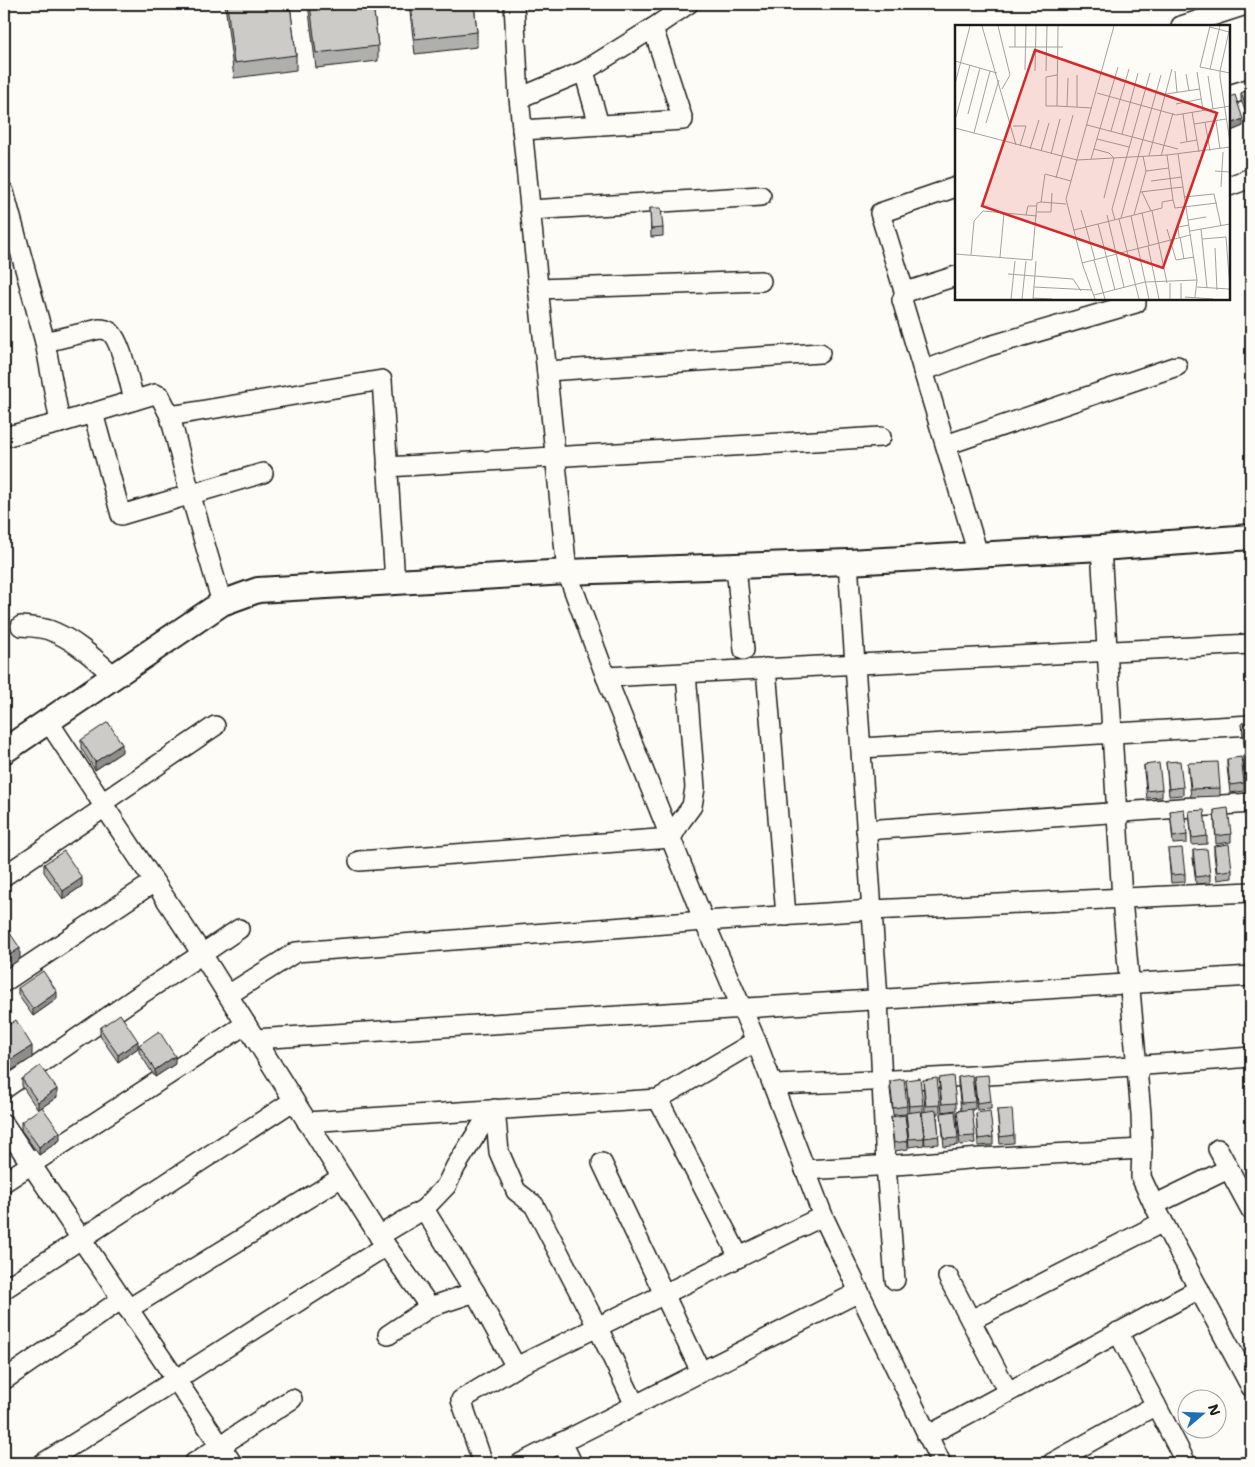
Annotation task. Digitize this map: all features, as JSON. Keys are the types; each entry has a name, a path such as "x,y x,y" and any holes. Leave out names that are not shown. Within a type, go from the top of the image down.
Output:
{"main road":[{"path":"4,751 222,603 258,590 567,572 848,562 1101,548 1251,537"}],"street":[{"path":"514,4 519,98 567,572 606,677 704,921 774,1085 824,1216 941,1463"},
{"path":"519,98 584,71 688,4"},
{"path":"1184,25 1249,4"},
{"path":"522,130 683,120 653,28"},
{"path":"584,71 599,125"},
{"path":"1230,95 1251,88"},
{"path":"1230,186 1251,178"},
{"path":"905,294 880,213 955,188"},
{"path":"4,192 45,342 60,423"},
{"path":"530,210 761,196"},
{"path":"955,276 905,294 902,297 978,554"},
{"path":"538,289 761,281"},
{"path":"923,372 986,347 1136,302"},
{"path":"45,342 99,329 110,331 117,340 134,400"},
{"path":"547,371 820,353"},
{"path":"946,445 1177,366"},
{"path":"170,416 382,380 395,582"},
{"path":"4,437 60,423 155,394 160,396 170,416 222,603"},
{"path":"93,413 121,515 190,493 263,473"},
{"path":"387,467 881,437"},
{"path":"1101,548 1122,899 1142,1148 1141,1177 1199,1289 1244,1356 1251,1387"},
{"path":"848,562 878,999 886,1166 895,1280"},
{"path":"736,566 744,650"},
{"path":"22,626 48,629 71,641 114,676"},
{"path":"606,677 1251,644"},
{"path":"766,668 786,916"},
{"path":"671,838 692,806 695,788 686,672"},
{"path":"48,720 202,954 382,1241 430,1307"},
{"path":"861,748 1251,725"},
{"path":"4,876 215,726"},
{"path":"866,830 1251,803"},
{"path":"359,861 671,838"},
{"path":"4,982 154,882"},
{"path":"228,995 296,952 872,910 1251,892"},
{"path":"4,1088 239,928"},
{"path":"4,1182 251,1032 742,1009 1251,976"},
{"path":"307,1122 495,1115 658,1099 756,1041"},
{"path":"774,1085 883,1081 1251,1057"},
{"path":"658,1099 739,1257"},
{"path":"4,1289 293,1101"},
{"path":"43,1463 176,1381 247,1334 382,1241 424,1209 446,1186 456,1166 484,1122 495,1115"},
{"path":"495,1115 499,1152 516,1191 534,1205 597,1326 635,1405"},
{"path":"4,1124 232,1463"},
{"path":"805,1170 1142,1148"},
{"path":"1218,1149 1251,1210"},
{"path":"602,1163 701,1372"},
{"path":"1154,1205 1228,1168"},
{"path":"4,1380 125,1304 342,1177"},
{"path":"424,1209 475,1292 516,1367"},
{"path":"482,1463 460,1400 516,1367 597,1326 824,1216"},
{"path":"971,1320 1163,1222"},
{"path":"948,1277 1008,1392"},
{"path":"927,1436 1199,1289"},
{"path":"388,1335 430,1307 475,1292"},
{"path":"522,1463 859,1292"},
{"path":"1118,1332 1186,1463"},
{"path":"194,1463 292,1399"},
{"path":"1052,1463 1156,1405"},
{"path":"562,1442 572,1463"}],"building":[{"path":"227,4 290,4 296,55 234,63"},
{"path":"310,4 373,4 378,46 316,53"},
{"path":"411,4 474,4 477,32 415,39"},
{"path":"1251,89 1251,116 1250,117 1241,93"},
{"path":"1235,95 1243,119 1231,124 1230,122 1230,97"},
{"path":"650,208 661,208 663,228 651,229"},
{"path":"108,722 122,744 95,762 81,740"},
{"path":"1242,723 1251,723 1251,749 1245,750"},
{"path":"1251,755 1251,781 1246,782 1243,756"},
{"path":"1241,757 1244,783 1230,785 1227,759"},
{"path":"1180,761 1183,787 1169,789 1166,762"},
{"path":"1218,762 1220,788 1191,789 1188,763"},
{"path":"1159,763 1162,789 1147,791 1144,765"},
{"path":"1228,808 1231,834 1216,836 1214,810"},
{"path":"1245,808 1251,808 1251,834 1248,834"},
{"path":"1184,809 1187,835 1173,837 1170,811"},
{"path":"1204,810 1207,836 1192,838 1189,811"},
{"path":"1229,844 1232,870 1217,872 1214,846"},
{"path":"1182,848 1185,874 1171,875 1168,849"},
{"path":"1207,849 1210,875 1196,877 1193,850"},
{"path":"64,851 82,878 63,891 44,864"},
{"path":"4,927 20,948 4,959"},
{"path":"43,971 57,992 33,1009 18,988"},
{"path":"120,1014 138,1041 118,1055 100,1028"},
{"path":"16,1020 32,1046 4,1064 4,1028"},
{"path":"159,1031 175,1056 155,1070 139,1045"},
{"path":"40,1066 57,1089 38,1102 22,1079"},
{"path":"972,1075 975,1102 961,1103 958,1077"},
{"path":"988,1075 991,1101 977,1103 974,1076"},
{"path":"953,1076 956,1103 942,1104 939,1078"},
{"path":"920,1078 923,1105 909,1106 906,1080"},
{"path":"937,1078 940,1105 926,1106 923,1080"},
{"path":"904,1079 907,1106 893,1108 890,1081"},
{"path":"42,1107 60,1132 39,1147 21,1122"},
{"path":"972,1109 975,1136 960,1137 957,1111"},
{"path":"1012,1109 1014,1135 1000,1137 997,1110"},
{"path":"936,1110 939,1136 925,1138 922,1112"},
{"path":"921,1111 924,1138 909,1139 906,1113"},
{"path":"955,1111 958,1138 944,1139 941,1113"},
{"path":"990,1111 993,1137 978,1139 976,1113"},
{"path":"905,1115 908,1141 894,1143 891,1117"}]}
